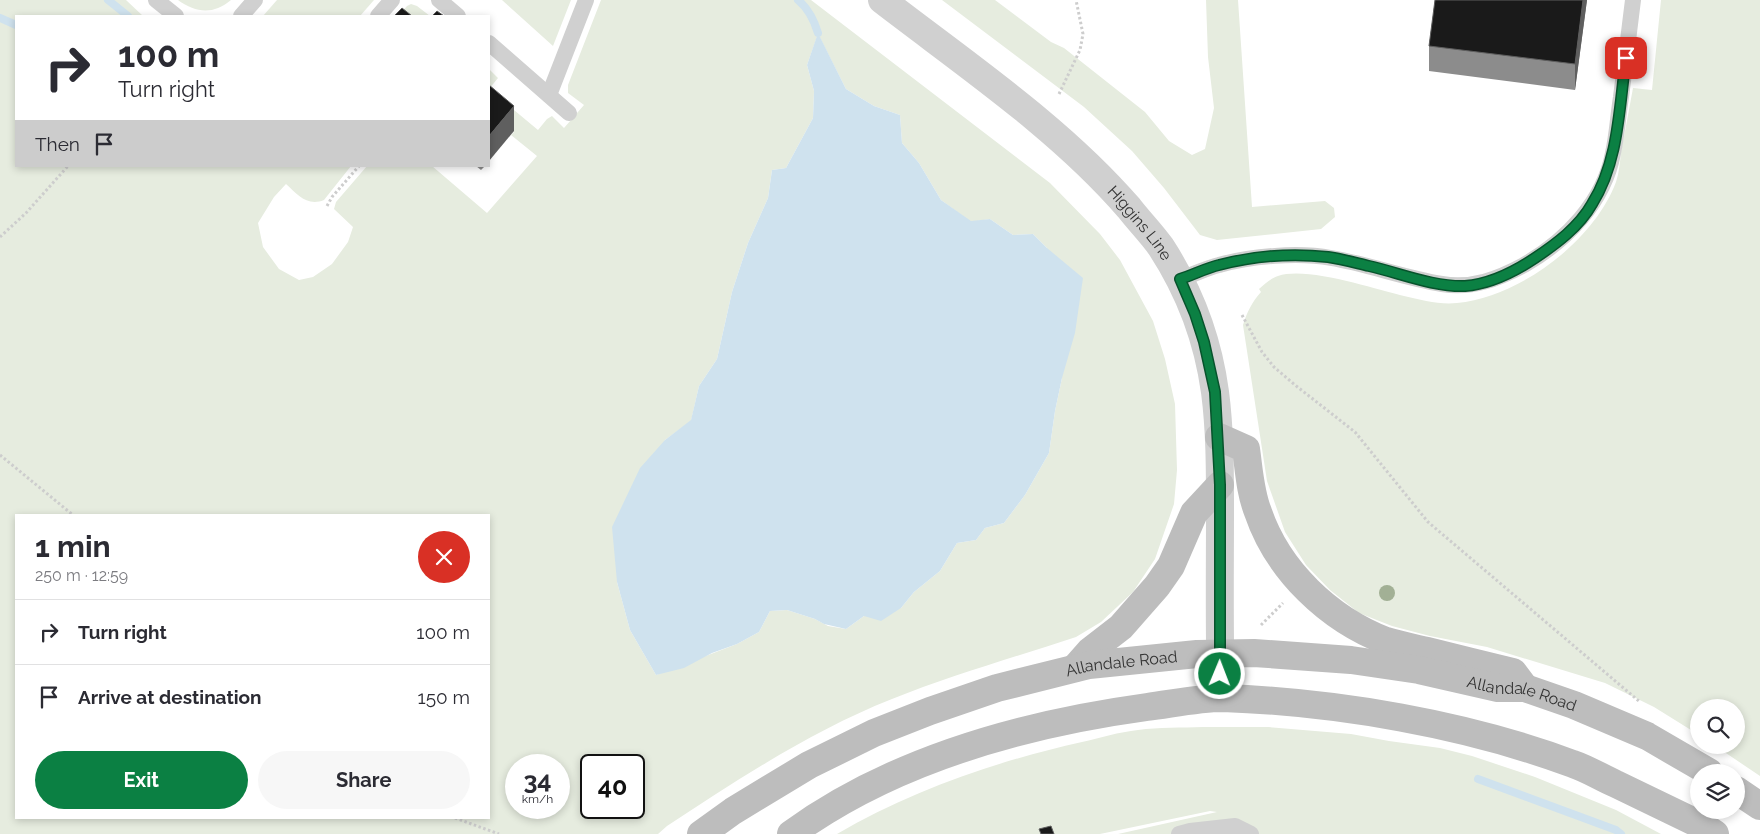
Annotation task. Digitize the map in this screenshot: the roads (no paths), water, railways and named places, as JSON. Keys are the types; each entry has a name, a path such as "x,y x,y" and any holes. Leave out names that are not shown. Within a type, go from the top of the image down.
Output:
{"main road":[{"path":"1218,437 1246,449 1252,495 1258,514 1268,534 1291,572 1326,605 1346,621 1388,642 1513,672 1525,688"},
{"path":"1075,668 1090,651 1121,627 1157,586 1171,566 1194,513 1220,485"},
{"name":"Allandale Road","path":"701,834 732,811 808,765 874,732 997,688 1075,668 1220,653 1254,653 1351,660 1439,674 1498,688 1525,688 1574,705 1647,736 1694,764"},
{"path":"791,834 815,817 862,790 919,764 974,745 1031,728 1105,713 1221,698 1376,714 1418,721 1494,740 1574,764 1689,819 1715,834"},
{"path":"1745,796 1760,806"}],"street":[{"name":"Higgins Line","path":"882,0 1041,123 1079,156 1109,186 1144,226 1160,246 1180,279 1195,314 1211,366 1215,392 1220,485 1221,698"}],"lane":[{"path":"156,0 175,15"},
{"path":"242,15 255,0"},
{"path":"379,15 392,0"},
{"path":"439,0 457,15"},
{"path":"549,95 586,0"},
{"path":"1180,279 1225,264 1275,256 1298,255 1330,257 1442,284 1465,286 1487,282 1529,262 1553,246 1574,227 1591,206 1604,184 1613,155 1633,0"},
{"path":"490,44 569,113"},
{"path":"1179,834 1234,826 1250,834"}],"water":[{"path":"818,33 846,89 874,106 900,115 902,143 919,163 941,200 971,221 990,219 1013,235 1033,234 1083,278 1075,333 1062,378 1049,453 1025,495 1004,523 985,528 976,540 957,543 940,571 914,592 901,608 881,621 864,616 846,629 824,624 787,610 770,611 759,632 684,668 656,675 630,630 617,582 612,527 640,468 665,440 691,420 699,386 717,359 732,292 748,243 768,198 772,170 786,168 813,118 814,91 807,65"}],"waterway":[{"path":"108,0 127,15"},
{"path":"798,0 811,15 818,33"},
{"path":"0,18 15,25"},
{"path":"1478,779 1616,830 1621,834"}]}
